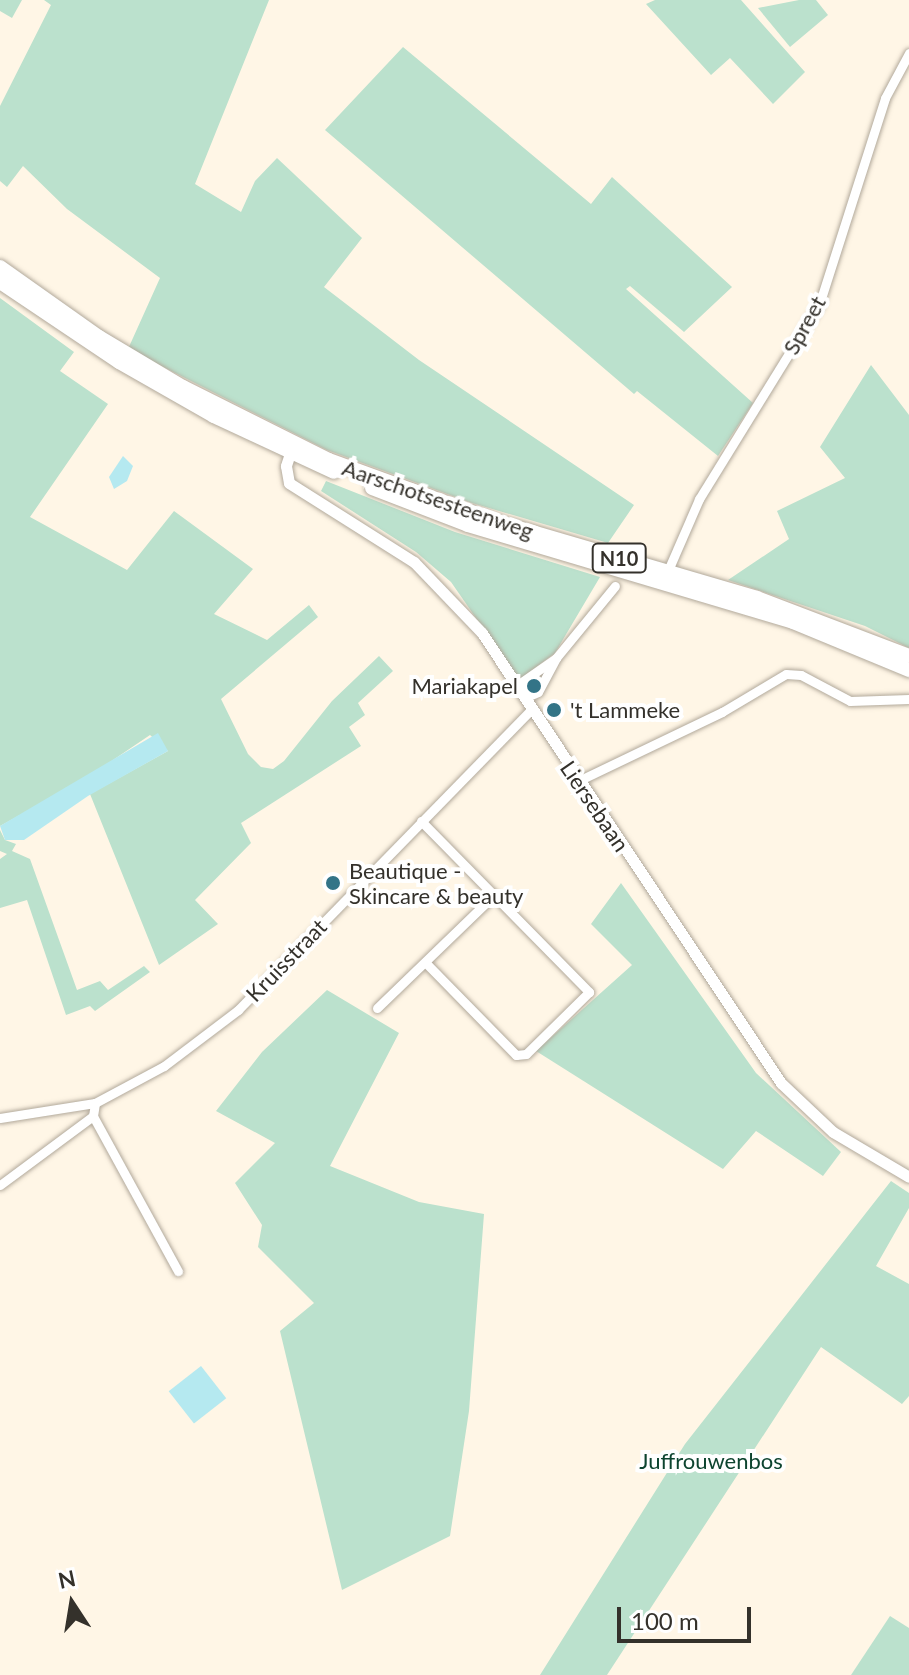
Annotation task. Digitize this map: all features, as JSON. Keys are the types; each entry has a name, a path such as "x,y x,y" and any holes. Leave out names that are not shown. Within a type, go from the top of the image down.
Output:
{"main road":[{"name":"Aarschotsesteenweg","path":"0,267 99,337 216,411"},
{"name":"Aarschotsesteenweg","path":"0,282 119,362 291,449 793,622 909,670"},
{"name":"Aarschotsesteenweg","path":"665,577 770,602 909,656"}],"street":[{"name":"Spreet","path":"665,577 699,499 819,305 885,98 909,53"},
{"name":"Liersebaan","path":"291,449 289,483 433,578 482,633 781,1083 833,1132 909,1177"},
{"path":"524,698 538,692 556,658 615,586"},
{"path":"516,686 556,658"},
{"path":"578,781 722,712 786,674 801,675 850,701 909,699"},
{"name":"Kruisstraat","path":"0,1118 95,1103 164,1066 238,1010 531,710"},
{"path":"421,821 589,992 526,1054 516,1055 425,962"},
{"path":"377,1008 494,895"},
{"path":"95,1103 93,1116 178,1271"},
{"path":"0,1185 93,1116"}],"green space":[{"path":"0,0 22,0 12,18 0,11"},
{"path":"44,0 269,0 195,184 241,212 255,181 277,158 362,238 324,287 419,360 634,505 608,543 472,503 327,450 128,349 160,278 67,209 23,166 7,187 0,181 0,106 51,5"},
{"path":"655,0 741,0 805,72 773,104 730,58 711,75 646,4"},
{"path":"816,0 828,15 790,47 758,8"},
{"path":"403,47 591,204 612,177 732,287 684,332 630,286 626,289 753,403 718,456 637,391 634,394 325,130"},
{"path":"0,298 74,352 60,371 108,404 30,517 127,570 174,511 253,569 214,614 267,640 309,605 318,617 221,699 248,754 261,767 273,769 284,761 332,701 379,656 393,671 358,703 365,715 349,727 361,746 241,823 251,843 195,900 218,924 159,965 90,794 168,751 150,735 82,781 0,826"},
{"path":"871,365 909,415 909,648 865,626 728,580 789,539 777,511 845,478 820,447"},
{"path":"326,481 455,532 600,577 555,653 519,680 451,582 416,552 321,491"},
{"path":"0,830 5,840 16,844 12,851 30,859 77,990 100,981 108,990 144,966 150,972 95,1011 90,1006 66,1015 27,900 0,908 0,859 7,854 0,851"},
{"path":"621,883 756,1073 841,1152 823,1176 756,1131 723,1169 536,1051 632,965 591,924"},
{"path":"327,990 399,1033 330,1166 419,1202 484,1214 469,1411 450,1536 342,1590 280,1331 314,1303 258,1247 262,1225 235,1183 275,1143 216,1111 262,1052"},
{"name":"Juffrouwenbos","path":"891,1181 909,1193 909,1208 876,1266 909,1284 909,1396 902,1404 821,1347 607,1675 540,1675 685,1444"},
{"path":"890,1616 909,1628 909,1675 851,1675"}],"water":[{"path":"123,456 133,466 127,481 114,489 109,477"},
{"path":"158,733 168,751 88,796 24,840 5,840 0,826"},
{"path":"201,1366 226,1398 194,1424 169,1391"}],"place":[{"name":"Mariakapel","path":"534,686"},
{"name":"'t Lammeke","path":"554,710"},
{"name":"Beautique - Skincare & beauty","path":"333,883"}]}
